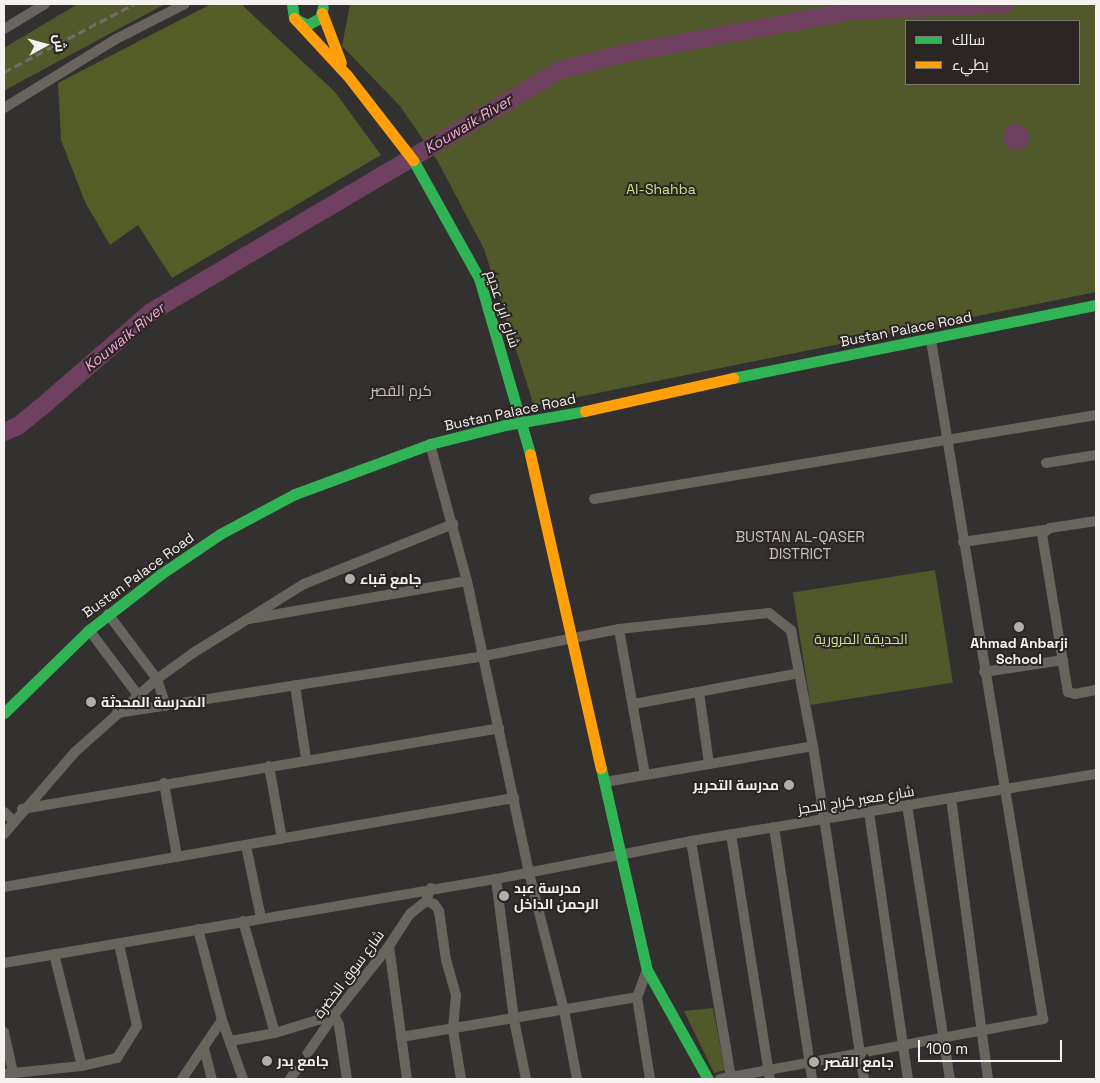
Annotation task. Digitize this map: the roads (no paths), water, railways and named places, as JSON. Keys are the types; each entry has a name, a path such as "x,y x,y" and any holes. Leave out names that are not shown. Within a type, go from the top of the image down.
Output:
{"main road":[{"path":"279,4 293,12 308,25 317,21 323,7"},
{"path":"323,7 347,75"},
{"path":"293,12 347,75"},
{"name":"شارع ابن عديم","path":"347,75 401,143 428,183 480,278 523,422 647,970 708,1079"},
{"name":"Bustan Palace Road","path":"4,713 89,630 108,614 220,534 260,512 354,470 430,444 523,422 1096,305"}],"street":[{"path":"4,28 45,4"},
{"path":"4,108 116,39 185,4"},
{"path":"691,841 725,1078 769,1075 809,1062 1043,1019 984,672 931,340"},
{"path":"594,499 1096,416"},
{"path":"430,444 467,582 529,873 564,1010 576,1079"},
{"path":"1046,463 1096,455"},
{"path":"963,542 1096,521"},
{"path":"4,834 22,810 75,752 157,678 242,620 304,584 453,524"},
{"path":"1044,530 1042,534 1068,692 1075,694 1096,690"},
{"path":"242,620 467,582"},
{"path":"117,713 484,656 572,640 619,629 769,613 791,630 813,746 823,819 862,1053 864,1079"},
{"path":"108,614 157,678 166,706"},
{"path":"619,629 646,775"},
{"path":"89,630 138,695"},
{"path":"984,672 1063,660"},
{"path":"634,704 799,673"},
{"path":"295,685 306,759"},
{"path":"699,692 709,764"},
{"path":"22,810 164,783 499,728"},
{"path":"605,782 813,746"},
{"path":"269,766 282,839"},
{"name":"شارع معبر كراج الحجز","path":"4,963 431,888 496,879 620,857 731,834 1096,774"},
{"path":"164,783 177,857"},
{"path":"4,887 514,798"},
{"path":"951,798 988,1079"},
{"path":"907,805 950,1079"},
{"path":"4,812 14,821"},
{"path":"869,812 908,1079"},
{"path":"774,827 812,1079"},
{"path":"731,834 769,1075"},
{"path":"246,846 261,918"},
{"path":"496,879 514,1020 526,1079"},
{"name":"شارع سوق الخضرة","path":"290,1079 334,1014 389,946 410,914 426,901 431,888"},
{"path":"426,901 434,904 439,911 446,960 456,995 453,1030 461,1079"},
{"path":"243,922 275,1033"},
{"path":"198,929 222,1020 243,1079"},
{"path":"4,1032 8,1073 82,1066 117,1058 137,1026 119,944"},
{"path":"389,946 407,1079"},
{"path":"54,954 82,1066"},
{"path":"647,970 637,997 650,1079"},
{"path":"401,1037 514,1020 637,997"},
{"path":"231,1041 275,1033 334,1014 339,1024 347,1079"},
{"path":"182,1079 222,1020"},
{"path":"204,1048 212,1079"}],"waterway":[{"name":"Kouwaik River","path":"4,432 18,426 151,312 560,70 622,54 851,11 1006,4"}],"railway":[{"path":"4,72 134,4"}],"place":[{"name":"جامع قباء","path":"350,579"},
{"name":"Ahmad Anbarji School","path":"1019,627"},
{"name":"المدرسة المحدثة","path":"91,702"},
{"name":"مدرسة التحرير","path":"789,785"},
{"name":"مدرسة عبد الرحمن الداخل","path":"504,896"},
{"name":"جامع بدر","path":"267,1061"},
{"name":"جامع القصر","path":"814,1062"}],"district":[{"name":"كرم القصر","path":"401,391"},
{"name":"BUSTAN AL-QASER DISTRICT","path":"800,544"}],"park label":[{"name":"Al-Shahba","path":"661,189"},
{"name":"الحديقة المرورية","path":"861,639"}]}
